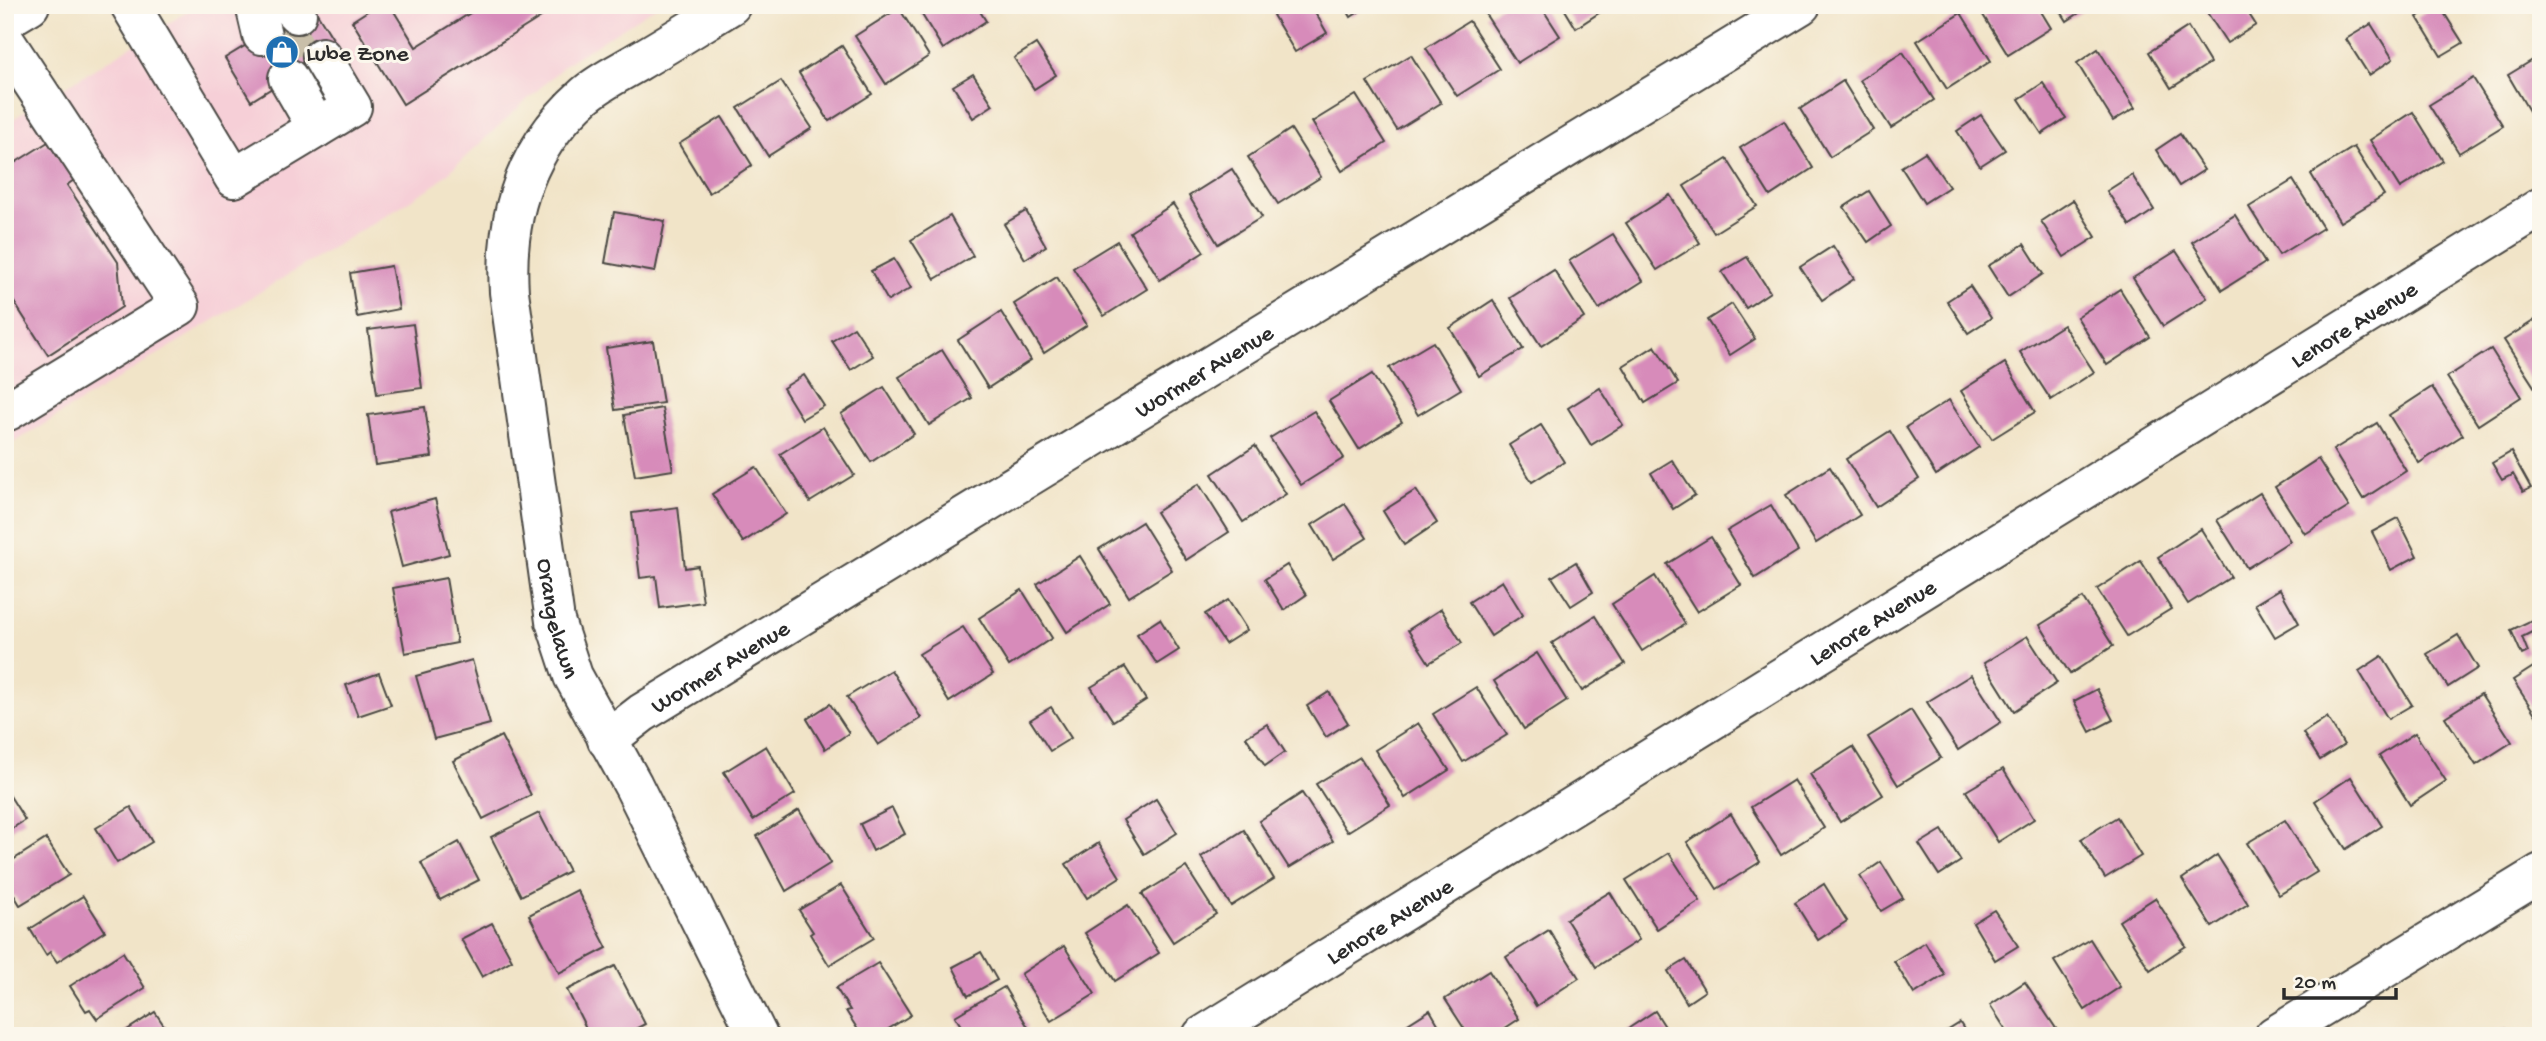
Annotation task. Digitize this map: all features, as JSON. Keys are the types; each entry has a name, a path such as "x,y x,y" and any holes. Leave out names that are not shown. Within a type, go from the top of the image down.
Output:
{"street":[{"path":"5,20 30,5"},
{"path":"130,5 234,178 326,123 306,68"},
{"name":"Orangelawn","path":"731,5 608,78 585,95 547,137 532,162 517,197 510,225 507,263 555,621 573,676 633,785 758,1036"},
{"name":"Wormer Avenue","path":"607,740 642,713 1801,5"},
{"path":"5,41 180,306 8,411 5,407"},
{"name":"Lenore Avenue","path":"1202,1036 2541,207"},
{"path":"2274,1036 2541,873"}],"shaded area":[{"path":"198,5 659,5 567,63 435,185 5,448 5,124"}],"building":[{"name":"Lube Zone","path":"312,5 338,47 251,101 225,58"},
{"path":"377,5 390,5 416,47 483,5 560,5 403,104 352,21"},
{"path":"916,5 976,5 986,21 943,49"},
{"path":"1289,5 1311,5 1327,33 1295,52 1273,15"},
{"path":"1344,5 1369,5 1351,17"},
{"path":"1502,5 1540,5 1560,36 1517,63 1486,15"},
{"path":"1562,5 1611,5 1576,28"},
{"path":"2037,5 2051,28 2008,55 1978,7"},
{"path":"2057,5 2091,5 2067,21"},
{"path":"2215,5 2243,5 2256,25 2227,43 2206,11"},
{"path":"2439,5 2463,43 2441,56 2417,17"},
{"path":"899,8 929,56 886,84 855,36"},
{"path":"1961,13 1991,61 1947,89 1917,41"},
{"path":"1469,21 1500,69 1457,96 1426,48"},
{"path":"2371,24 2393,59 2369,75 2346,39"},
{"path":"2188,27 2210,63 2171,88 2149,52"},
{"path":"1036,44 1056,75 1034,89 1014,58"},
{"path":"842,46 872,94 829,121 799,73"},
{"path":"2098,49 2135,108 2113,121 2077,63"},
{"path":"1903,52 1934,100 1891,128 1860,80"},
{"path":"1411,55 1441,103 1397,130 1367,82"},
{"path":"2541,55 2541,104 2529,111 2508,75"},
{"path":"973,74 993,105 973,118 953,86"},
{"path":"2473,78 2503,126 2459,153 2429,105"},
{"path":"781,81 812,128 768,156 738,108"},
{"path":"1843,81 1873,130 1830,157 1800,109"},
{"path":"2043,83 2066,118 2042,134 2019,99"},
{"path":"1356,95 1386,143 1342,171 1312,122"},
{"path":"2413,112 2443,161 2400,188 2370,140"},
{"path":"1981,115 2005,150 1980,166 1957,131"},
{"path":"722,117 752,165 709,193 679,144"},
{"path":"1784,121 1813,168 1770,196 1740,148"},
{"path":"1291,129 1321,177 1278,204 1248,157"},
{"path":"2180,134 2204,170 2179,186 2156,150"},
{"path":"48,142 74,180 67,185 118,262 122,307 48,355 5,288 5,169"},
{"path":"2354,147 2384,195 2340,222 2311,174"},
{"path":"1925,152 1949,187 1924,203 1901,167"},
{"path":"1727,159 1757,206 1714,233 1684,186"},
{"path":"1232,169 1262,217 1218,244 1189,196"},
{"path":"2132,175 2154,210 2130,226 2107,191"},
{"path":"2293,180 2323,228 2279,255 2249,207"},
{"path":"1869,191 1891,226 1868,242 1844,207"},
{"path":"1670,195 1700,243 1657,270 1626,223"},
{"path":"2073,200 2096,237 2064,257 2041,221"},
{"path":"1173,204 1204,252 1160,280 1130,232"},
{"path":"1026,211 1046,246 1025,259 1004,224"},
{"path":"614,212 665,221 655,272 605,263"},
{"path":"2235,215 2265,263 2222,290 2192,242"},
{"path":"950,216 973,256 935,279 911,240"},
{"path":"1613,234 1643,281 1599,309 1569,261"},
{"path":"1117,241 1147,289 1104,316 1073,268"},
{"path":"2024,244 2043,274 2008,297 1988,266"},
{"path":"1833,246 1854,279 1822,300 1800,267"},
{"path":"2176,251 2207,298 2163,326 2133,278"},
{"path":"1747,257 1770,292 1746,308 1722,272"},
{"path":"894,259 911,288 888,301 871,271"},
{"path":"391,266 399,309 357,317 350,273"},
{"path":"1554,270 1584,318 1541,346 1510,298"},
{"path":"1057,277 1087,325 1044,353 1014,304"},
{"path":"1970,286 1991,318 1968,333 1947,301"},
{"path":"2120,289 2150,337 2107,365 2077,317"},
{"path":"1493,300 1523,349 1479,376 1450,328"},
{"path":"1732,304 1755,339 1730,355 1707,320"},
{"path":"1001,312 1031,360 988,388 958,340"},
{"path":"2541,316 2541,384 2535,388 2504,340"},
{"path":"413,324 422,388 377,394 368,330"},
{"path":"2063,325 2094,372 2051,400 2020,352"},
{"path":"854,327 873,356 851,370 832,341"},
{"path":"653,341 663,403 615,410 606,348"},
{"path":"1433,342 1461,389 1418,415 1389,368"},
{"path":"1655,346 1678,383 1645,403 1623,366"},
{"path":"2491,349 2521,397 2478,425 2447,377"},
{"path":"942,350 972,398 929,425 899,377"},
{"path":"2005,363 2035,412 1992,439 1961,391"},
{"path":"1372,374 1402,422 1359,449 1329,401"},
{"path":"804,375 824,406 802,419 783,388"},
{"path":"884,387 914,434 871,462 841,414"},
{"path":"2432,387 2463,435 2419,463 2389,415"},
{"path":"1600,388 1623,425 1591,445 1568,408"},
{"path":"1949,400 1979,447 1936,475 1906,427"},
{"path":"425,407 432,457 375,465 368,415"},
{"path":"662,408 673,470 635,476 624,415"},
{"path":"1314,411 1344,458 1301,485 1270,438"},
{"path":"2377,423 2406,471 2363,499 2333,450"},
{"path":"1541,425 1564,462 1532,482 1509,445"},
{"path":"823,427 854,475 810,502 780,454"},
{"path":"1890,431 1919,479 1876,507 1846,459"},
{"path":"1255,446 1286,494 1243,522 1212,474"},
{"path":"2511,452 2531,488 2523,492 2513,474 2502,480 2492,463"},
{"path":"2318,459 2349,507 2305,534 2275,487"},
{"path":"1672,460 1695,495 1673,509 1651,473"},
{"path":"756,467 786,514 743,542 712,494"},
{"path":"1830,467 1860,515 1816,543 1786,495"},
{"path":"1199,484 1229,532 1186,560 1156,512"},
{"path":"1416,490 1437,523 1404,545 1383,511"},
{"path":"2260,493 2290,541 2247,568 2217,520"},
{"path":"435,499 449,554 402,567 388,512"},
{"path":"1345,504 1367,538 1333,559 1312,525"},
{"path":"1771,505 1798,551 1755,578 1727,531"},
{"path":"678,507 685,568 698,566 703,602 660,608 656,576 640,578 632,513"},
{"path":"2398,518 2417,556 2391,570 2372,532"},
{"path":"1142,522 1172,570 1129,597 1099,549"},
{"path":"2201,529 2231,577 2188,604 2158,557"},
{"path":"1711,537 1741,585 1697,612 1667,564"},
{"path":"1080,556 1110,604 1067,632 1037,584"},
{"path":"2141,561 2171,609 2127,636 2097,589"},
{"path":"1576,562 1593,592 1571,606 1552,577"},
{"path":"1287,565 1306,595 1284,610 1265,579"},
{"path":"1655,576 1685,624 1642,651 1612,604"},
{"path":"446,578 457,643 405,653 393,588"},
{"path":"1502,581 1523,615 1491,636 1469,602"},
{"path":"2280,589 2299,623 2275,637 2255,604"},
{"path":"1022,590 1052,638 1009,666 979,618"},
{"path":"2083,598 2113,646 2070,674 2040,625"},
{"path":"1228,600 1247,630 1225,644 1205,614"},
{"path":"1441,609 1462,643 1429,663 1408,630"},
{"path":"1595,616 1625,664 1582,691 1552,643"},
{"path":"1160,619 1179,650 1157,664 1137,634"},
{"path":"2534,619 2538,629 2522,637 2528,652 2522,655 2511,630"},
{"path":"963,627 993,674 949,702 919,654"},
{"path":"2458,635 2478,668 2448,687 2427,654"},
{"path":"2027,636 2057,683 2014,711 1984,663"},
{"path":"1537,653 1567,701 1524,729 1494,681"},
{"path":"2382,656 2412,705 2388,719 2359,671"},
{"path":"472,660 490,724 434,739 416,676"},
{"path":"2541,662 2541,723 2513,680"},
{"path":"1125,667 1146,700 1113,721 1091,687"},
{"path":"891,670 921,718 878,745 847,697"},
{"path":"379,673 391,705 358,716 346,685"},
{"path":"1971,675 2001,722 1958,750 1927,702"},
{"path":"1476,687 1507,735 1463,762 1433,714"},
{"path":"2097,689 2113,720 2090,732 2074,701"},
{"path":"1329,692 1348,723 1326,737 1307,706"},
{"path":"2481,694 2512,742 2476,765 2445,717"},
{"path":"830,704 849,733 825,749 807,719"},
{"path":"1051,707 1071,738 1050,751 1030,720"},
{"path":"1911,710 1941,758 1898,785 1868,737"},
{"path":"2327,717 2344,745 2320,760 2303,733"},
{"path":"1418,723 1449,770 1405,798 1375,750"},
{"path":"1267,724 1285,752 1265,766 1246,737"},
{"path":"2415,733 2446,781 2410,805 2379,756"},
{"path":"501,736 531,795 483,819 453,761"},
{"path":"766,746 795,794 753,820 724,772"},
{"path":"1853,747 1883,795 1840,822 1810,774"},
{"path":"1360,757 1390,805 1347,832 1316,784"},
{"path":"2003,769 2034,819 1998,842 1966,791"},
{"path":"2351,777 2382,826 2346,849 2315,801"},
{"path":"1794,780 1824,828 1781,855 1751,807"},
{"path":"5,788 25,820 5,833"},
{"path":"1302,793 1333,841 1289,868 1259,821"},
{"path":"1156,799 1177,833 1144,854 1123,820"},
{"path":"131,807 152,842 117,863 96,828"},
{"path":"892,808 905,834 873,851 860,824"},
{"path":"799,810 831,863 786,891 757,836"},
{"path":"539,813 569,871 521,896 491,837"},
{"path":"1731,814 1760,862 1717,889 1687,842"},
{"path":"2117,817 2141,856 2105,878 2081,839"},
{"path":"2285,820 2317,872 2279,895 2247,843"},
{"path":"1244,830 1274,879 1231,906 1201,857"},
{"path":"1942,830 1961,861 1939,875 1919,844"},
{"path":"46,839 69,875 20,905 14,895 10,898 5,891 5,865"},
{"path":"459,842 479,880 440,900 421,863"},
{"path":"1099,843 1120,877 1087,898 1066,864"},
{"path":"1669,853 1700,901 1657,929 1626,880"},
{"path":"2217,855 2248,904 2212,927 2182,879"},
{"path":"1881,862 1903,898 1881,911 1860,876"},
{"path":"1186,867 1216,914 1173,942 1142,894"},
{"path":"1824,884 1847,921 1818,940 1795,903"},
{"path":"841,885 874,938 829,965 799,910"},
{"path":"577,890 607,948 559,973 529,915"},
{"path":"1610,892 1639,940 1596,967 1566,919"},
{"path":"83,896 105,931 57,962 50,952 46,955 30,929"},
{"path":"2155,898 2186,946 2150,970 2119,921"},
{"path":"1128,905 1159,953 1115,981 1085,933"},
{"path":"1994,910 2018,946 1995,960 1973,923"},
{"path":"492,923 512,960 482,977 461,939"},
{"path":"1549,930 1579,978 1536,1006 1506,957"},
{"path":"2090,939 2120,987 2085,1010 2054,961"},
{"path":"1925,942 1945,975 1914,994 1894,961"},
{"path":"1064,946 1095,994 1051,1021 1021,974"},
{"path":"123,952 145,988 97,1019 90,1009 86,1011 70,986"},
{"path":"981,952 997,980 968,996 953,967"},
{"path":"1686,960 1705,991 1687,1003 1668,971"},
{"path":"878,963 911,1015 877,1036 862,1036 846,1011 850,1010 836,988"},
{"path":"615,966 645,1024 622,1036 590,1036 567,990"},
{"path":"1489,971 1519,1019 1493,1036 1469,1036 1445,999"},
{"path":"2025,982 2057,1030 2048,1036 2010,1036 1990,1005"},
{"path":"1004,987 1028,1027 1014,1036 967,1036 955,1016"},
{"path":"1430,1010 1445,1036 1389,1036"},
{"path":"1655,1011 1671,1036 1625,1036 1623,1032"},
{"path":"155,1012 171,1036 118,1036"},
{"path":"1960,1023 1968,1036 1939,1036"},
{"path":"2505,1029 2509,1036 2494,1036"}],"tunnel":[{"path":"281,23 306,67"}],"place":[{"name":"Lube Zone","path":"282,52"}]}
